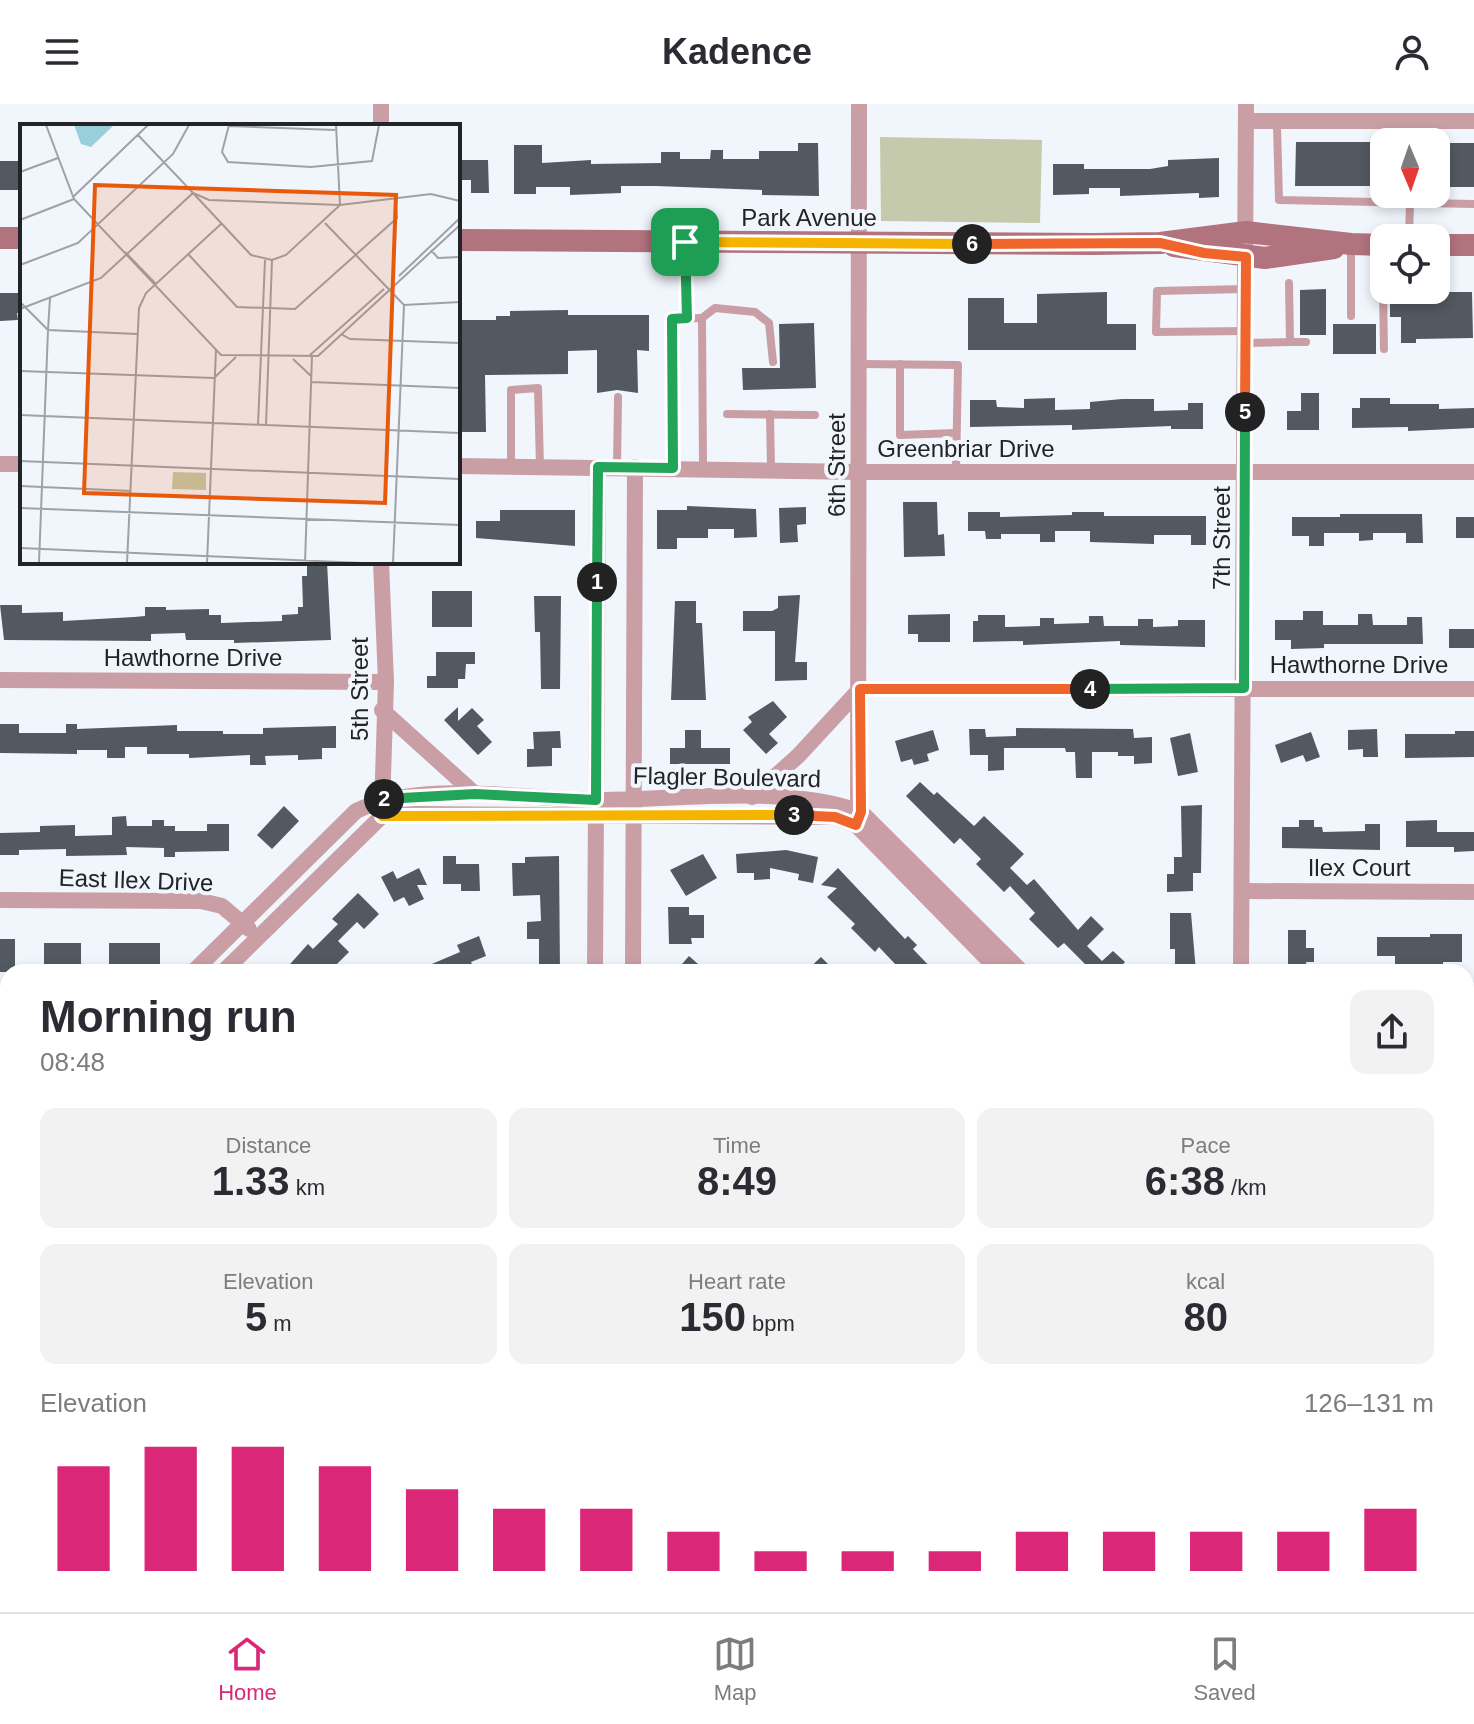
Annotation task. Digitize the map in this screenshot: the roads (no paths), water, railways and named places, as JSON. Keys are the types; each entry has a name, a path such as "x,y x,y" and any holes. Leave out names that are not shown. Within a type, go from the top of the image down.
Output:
{"street":[{"name":"6th Street","path":"858,818 859,104"},
{"path":"1246,112 1271,120 1474,121"},
{"name":"7th Street","path":"1241,964 1246,112"},
{"name":"Park Avenue","path":"460,240 1160,243 1246,232 1370,245"},
{"name":"Park Avenue","path":"1160,243 1204,253 1246,257 1304,255 1351,244"},
{"path":"1450,245 1474,245"},
{"name":"Greenbriar Drive","path":"460,466 860,472 1474,472"},
{"path":"595,964 598,467"},
{"path":"626,467 634,807 633,964"},
{"name":"5th Street","path":"381,564 386,682 382,710 382,807"},
{"name":"Hawthorne Drive","path":"0,680 386,682"},
{"path":"752,797 798,756 860,689"},
{"name":"Hawthorne Drive","path":"860,689 1474,689"},
{"path":"382,710 475,794"},
{"name":"Flagler Boulevard","path":"201,964 356,811 475,794 596,807"},
{"name":"Flagler Boulevard","path":"634,807 752,797 830,800 858,818 1013,964"},
{"path":"231,964 382,807"},
{"name":"Flagler Boulevard","path":"382,807 634,807 858,818 993,964"},
{"name":"Ilex Court","path":"1243,891 1474,892"},
{"name":"East Ilex Drive","path":"0,900 201,901 222,906 257,938"}],"lane":[{"path":"1271,120 1277,126 1279,200 1370,202"},
{"path":"1450,204 1474,204"},
{"path":"685,242 687,318"},
{"path":"1351,244 1351,316"},
{"path":"1289,283 1290,342"},
{"path":"1245,288 1157,291 1156,332 1306,342"},
{"path":"1383,304 1384,349"},
{"path":"673,468 672,319 702,318 715,308 755,312 769,323 773,362"},
{"path":"702,318 703,468"},
{"path":"860,364 958,365 956,472"},
{"path":"900,364 900,435 956,433"},
{"path":"511,467 511,390 538,388 540,467"},
{"path":"618,397 626,467"},
{"path":"727,414 815,415"},
{"path":"770,414 771,470"}]}
